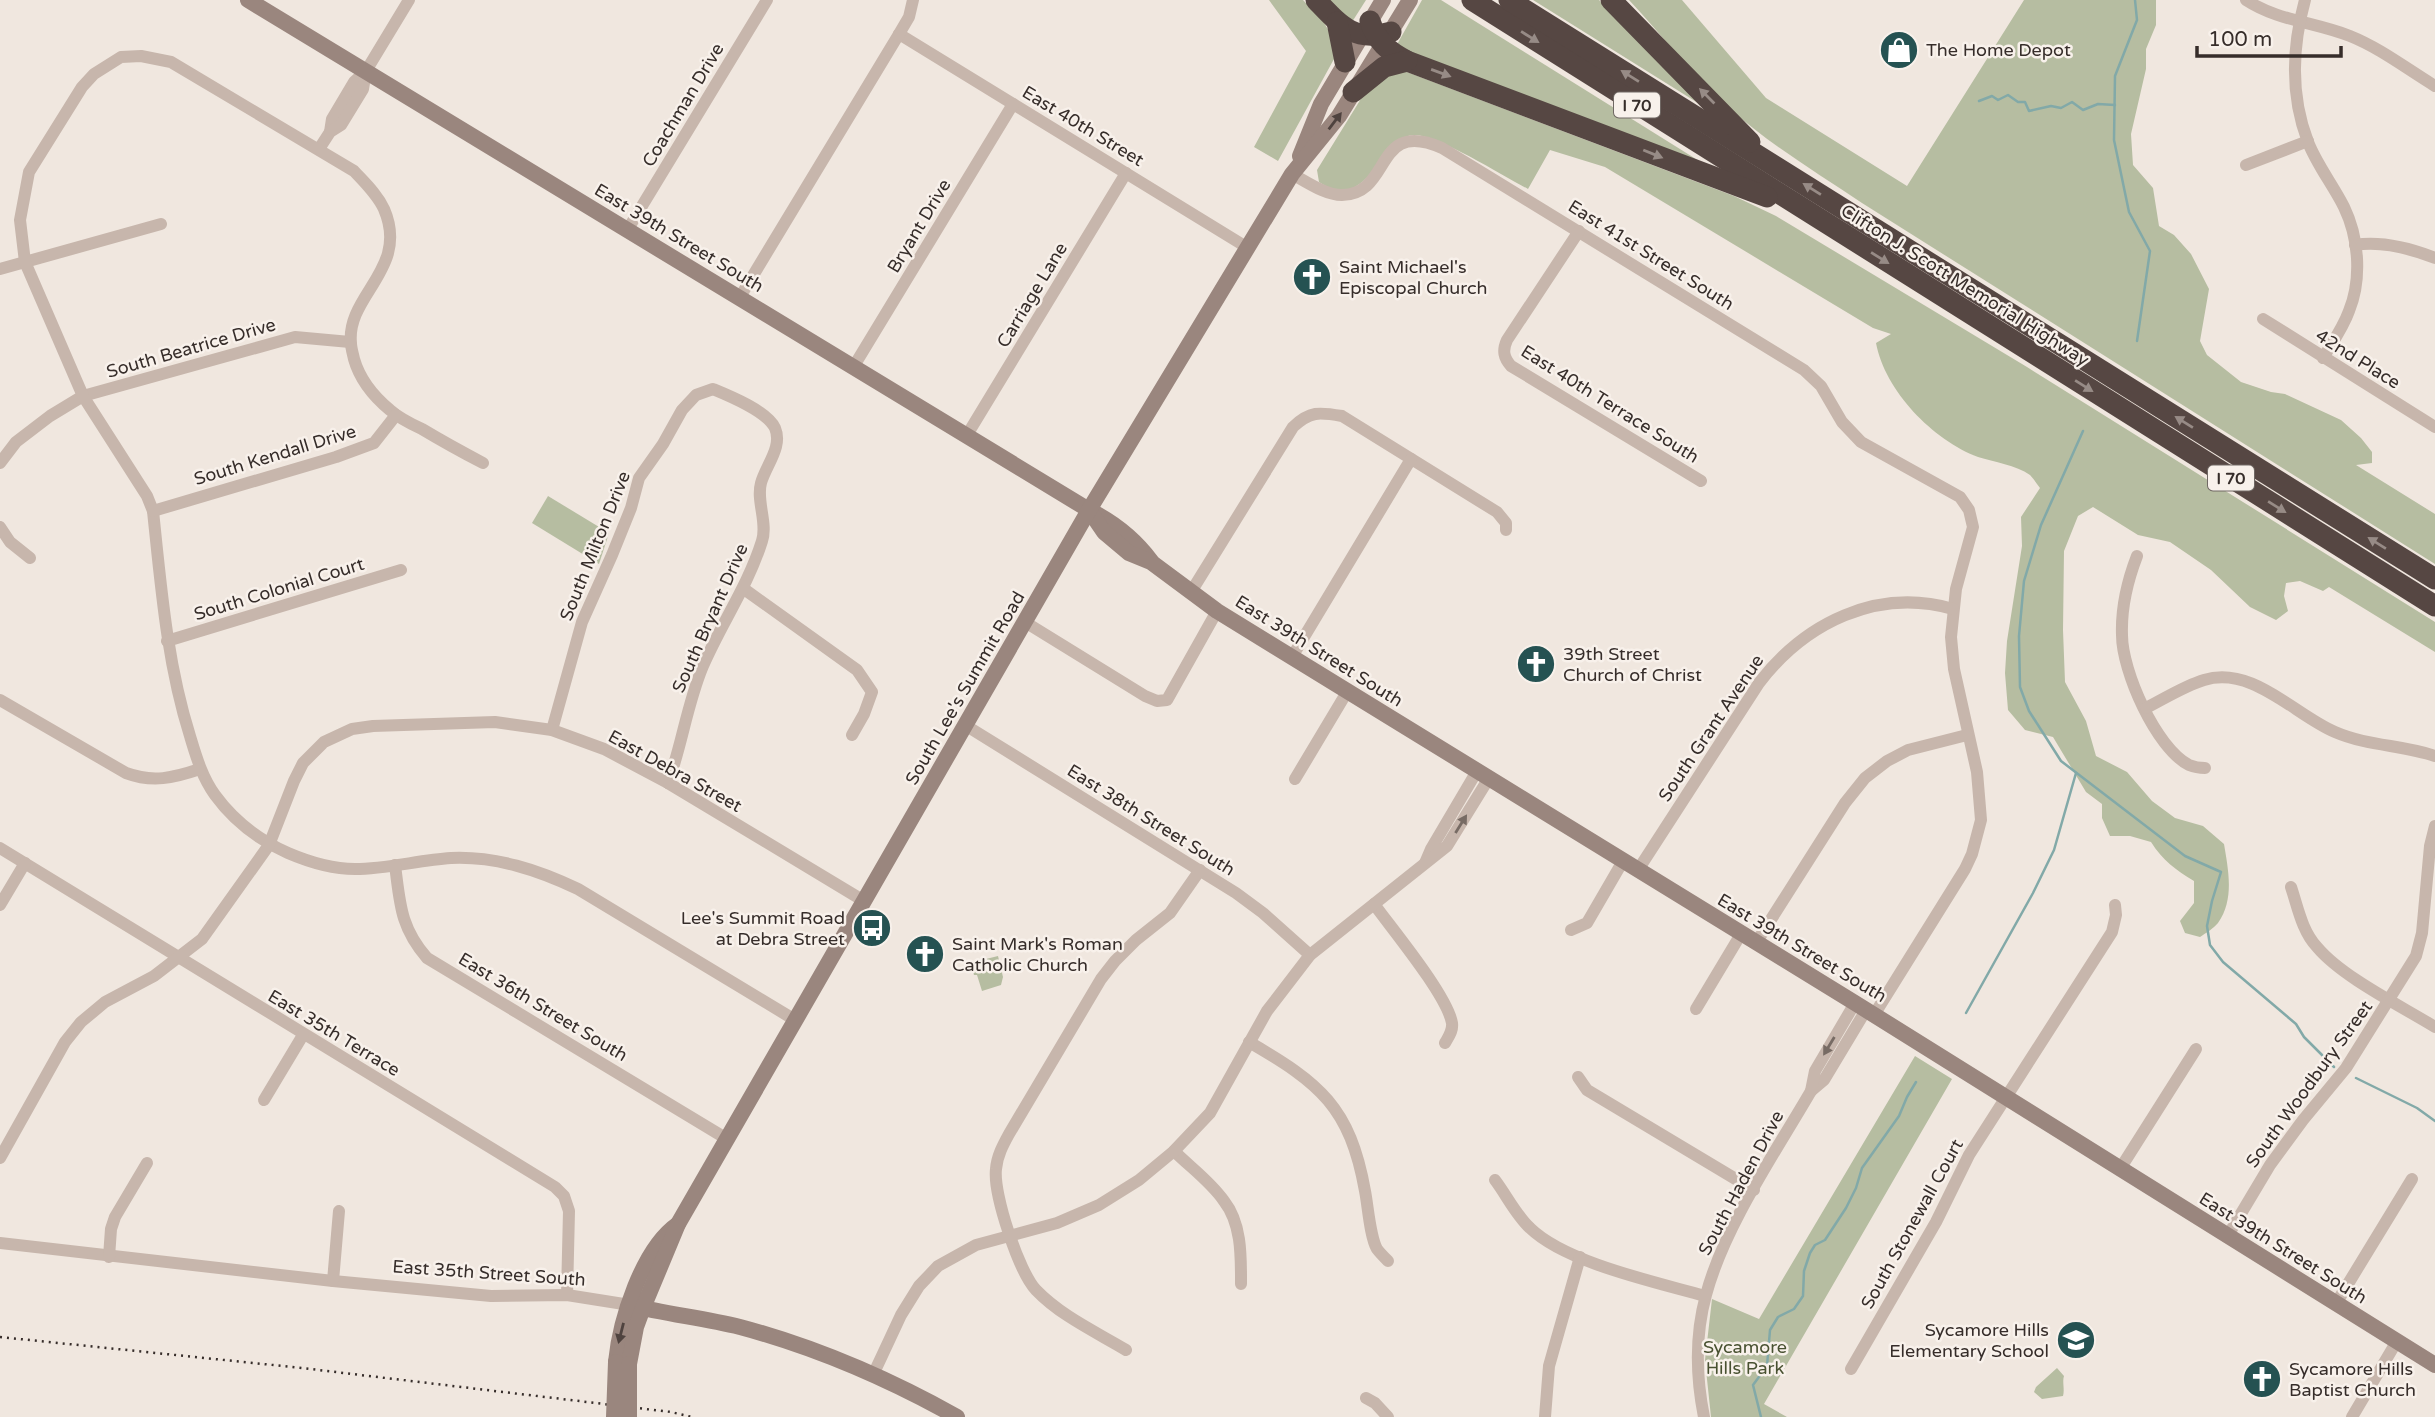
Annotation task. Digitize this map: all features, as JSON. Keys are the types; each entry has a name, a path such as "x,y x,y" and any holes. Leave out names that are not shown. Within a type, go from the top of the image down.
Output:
{"highway":[{"path":"1316,0 1337,22 1376,34 1408,61 1801,209"},
{"name":"Clifton J. Scott Memorial Highway","path":"1472,0 2435,606"},
{"name":"Clifton J. Scott Memorial Highway","path":"1509,0 2435,579"},
{"path":"1611,0 1771,164"},
{"path":"1337,22 1345,62"},
{"path":"1353,92 1384,67 1408,61"}],"main road":[{"name":"East 39th Street South","path":"248,0 268,5 366,71 1089,510 1110,520 1138,543 1151,562 1217,611 1865,1009 2435,1365"},
{"name":"South Lee's Summit Road","path":"629,1417 619,1339 636,1306 659,1240 678,1224 1089,510 1293,174 1339,116 1353,92 1376,34 1383,0"},
{"name":"South Lee's Summit Road","path":"1293,174 1321,104 1345,62 1409,3"},
{"name":"East 35th Street South","path":"636,1306 741,1328 807,1348 873,1375 957,1417"},
{"name":"South Lee's Summit Road","path":"614,1417 623,1363"}],"street":[{"path":"319,149 330,132 341,125 363,89 366,71 409,0"},
{"name":"Coachman Drive","path":"628,229 767,0"},
{"path":"740,297 900,34 909,17 913,0"},
{"path":"2246,0 2261,10 2350,36 2435,86"},
{"path":"2305,0 2294,52 2294,81 2308,141 2344,207 2355,245 2356,283 2349,311 2323,358"},
{"name":"East 40th Street","path":"900,34 1248,248"},
{"path":"483,463 396,415 371,393 358,372 350,342 353,323 364,299 382,272 389,249 389,226 383,208 354,171 171,62 129,56 109,63 94,74 82,87 29,172 20,220 25,262 83,396 147,496 153,511 167,641 181,708 200,769 214,793 231,815 269,845 302,859 333,867 355,869 451,858 475,858 511,863 545,873 578,889 795,1020"},
{"name":"Bryant Drive","path":"853,366 1013,104"},
{"name":"East 41st Street South","path":"1293,174 1328,192 1351,194 1369,183 1395,147 1408,140 1426,142 1442,148 1804,370 1821,386 1842,422 1861,442 1960,497 1969,510"},
{"path":"2246,165 2308,141"},
{"name":"Carriage Lane","path":"967,435 1126,173"},
{"path":"0,269 162,224"},
{"name":"East 40th Terrace South","path":"1579,232 1507,340 1505,359 1511,366 1701,481"},
{"path":"2355,245 2401,248 2435,258"},
{"name":"42nd Place","path":"2263,320 2435,427"},
{"name":"South Beatrice Drive","path":"0,463 16,442 50,416 83,396 295,337 350,342"},
{"name":"South Milton Drive","path":"552,730 582,622 631,508 639,478 663,444 682,410 696,395 713,389 762,414 774,426"},
{"path":"1191,592 1293,427 1306,416 1323,413 1342,416 1497,512 1506,523 1506,530"},
{"name":"South Kendall Drive","path":"153,511 374,443 396,415"},
{"name":"South Bryant Drive","path":"668,783 679,754 692,696 704,666 744,589 764,538 760,487 776,447 774,426"},
{"path":"1292,657 1411,459"},
{"name":"South Haden Drive","path":"1704,1417 1697,1369 1699,1330 1705,1296 1723,1246 1811,1091 1815,1071 1947,900 1972,854 1981,820 1980,795 1954,669 1951,637 1953,609 1973,527 1969,510"},
{"path":"0,527 10,542 30,558"},
{"path":"2137,556 2124,597 2122,638 2130,675 2168,746 2192,766 2205,768"},
{"name":"South Colonial Court","path":"167,641 401,570"},
{"path":"744,589 857,670 872,692 852,735"},
{"name":"South Grant Avenue","path":"1639,870 1759,682 1792,645 1828,621 1873,606 1916,602 1953,609"},
{"path":"1025,622 1157,701 1167,700 1217,611"},
{"path":"2146,708 2205,680 2224,678 2248,682 2337,733 2435,756"},
{"path":"1295,779 1347,692"},
{"path":"0,700 57,735 133,776 160,780 200,769"},
{"name":"East Debra Street","path":"0,1158 51,1063 81,1022 105,1002 154,976 202,939 269,845 297,773 314,750 337,734 373,726 495,722 552,730 604,749 668,783 864,901"},
{"name":"East 38th Street South","path":"965,725 1200,870 1263,913 1310,955"},
{"path":"1756,943 1845,803 1865,778 1887,761 1908,750 1968,735"},
{"path":"873,1375 901,1315 928,1275 955,1254 976,1245 1057,1223 1099,1205 1139,1180 1174,1151 1210,1113 1267,1011 1310,955 1425,863 1431,849 1483,774"},
{"name":"South Woodbury Street","path":"2227,1237 2270,1165 2346,1068 2416,956 2435,826"},
{"name":"East 35th Terrace","path":"0,848 555,1187 564,1196 569,1211 567,1295"},
{"path":"1571,930 1587,923 1623,861"},
{"path":"0,905 25,863"},
{"name":"East 36th Street South","path":"395,864 404,924 413,942 427,958 727,1139"},
{"path":"1126,1350 1055,1306 1033,1288 1023,1270 1011,1236 997,1190 996,1169 1000,1151 1101,979 1136,940 1170,913 1200,870"},
{"path":"2291,887 2303,926 2316,946 2337,966 2435,1027"},
{"path":"1374,904 1438,992 1451,1019 1452,1027 1445,1043"},
{"name":"South Stonewall Court","path":"1851,1369 1936,1222 1969,1155 2112,932 2115,905"},
{"path":"1696,1009 1741,934"},
{"path":"264,1100 303,1035"},
{"path":"1249,1042 1300,1073 1321,1091 1338,1113 1350,1132 1359,1158 1376,1247 1388,1261"},
{"path":"2120,1169 2196,1049"},
{"path":"1578,1077 1587,1090 1754,1190"},
{"path":"1174,1151 1224,1201 1232,1214 1241,1250 1241,1284"},
{"path":"109,1256 110,1229 147,1163"},
{"path":"2338,1305 2340,1297 2412,1179"},
{"path":"1496,1180 1527,1226 1550,1244 1633,1275 1705,1296"},
{"path":"333,1281 340,1211"},
{"name":"East 35th Street South","path":"0,1243 333,1281 491,1296 567,1295 636,1306"},
{"path":"1545,1417 1549,1367 1580,1257"},
{"path":"2352,1417 2397,1342"},
{"path":"1366,1398 1376,1403 1388,1417"}],"green space":[{"path":"1269,0 1303,0 1323,21 1333,38 1334,59 1278,161 1254,147 1306,51"},
{"path":"1327,0 1366,0 1352,22"},
{"path":"1422,0 1441,0 1712,169 1395,48"},
{"path":"1533,0 1599,0 1714,113"},
{"path":"1629,0 1682,0 1766,98 1907,186 2024,0 2156,0 2156,25 2146,49 2146,69 2131,134 2133,165 2153,188 2159,226 2174,235 2191,254 2209,289 2200,341 2207,355 2241,382 2285,394 2341,420 2361,438 2372,452 2372,463 2356,465 2435,514 2435,564 1792,157 1742,120 1714,94"},
{"path":"1399,69 1734,196 1776,216 2027,367 2435,622 2435,652 2329,587 2323,591 2300,581 2286,583 2284,596 2288,611 2276,620 2250,607 2211,570 2170,542 2138,535 2093,507 2078,516 2064,551 2065,682 2086,721 2096,756 2127,772 2152,801 2175,818 2203,826 2224,844 2229,884 2223,914 2216,925 2200,937 2185,933 2180,921 2194,903 2194,881 2170,865 2151,842 2130,836 2110,836 2102,818 2102,804 2086,792 2053,737 2025,730 2008,710 2005,673 2007,641 2022,546 2021,517 2040,488 2031,476 1961,449 1944,439 1914,412 1889,379 1881,361 1876,343 1891,334 1873,328 1605,167 1550,150 1528,189 1455,149 1415,135 1404,138 1393,147 1362,182 1350,189 1336,190 1319,182 1317,170 1367,89"},
{"path":"548,496 609,533 599,564 532,523"},
{"path":"998,956 1003,977 1001,985 982,991 970,963"},
{"name":"Sycamore Hills Park","path":"1915,1056 1952,1079 1764,1404 1787,1417 1711,1417 1705,1360 1712,1299 1759,1319"},
{"path":"2057,1368 2064,1376 2063,1396 2042,1399 2034,1392 2036,1387"}],"waterway":[{"path":"2135,0 2137,20 2115,76 2114,140 2129,212 2150,251 2137,341"},
{"path":"1979,101 1992,96 1998,100 2008,95 2018,102 2025,102 2029,111 2051,106 2061,108 2072,102 2083,110 2098,104 2115,105"},
{"path":"2083,431 2041,525 2024,581 2019,636 2020,687 2029,711 2061,761 2185,856 2221,872 2207,926 2210,945 2223,962 2296,1024 2304,1037 2334,1067"},
{"path":"1966,1013 2054,850 2076,773"},
{"path":"2356,1078 2417,1108 2435,1121"},
{"path":"1761,1417 1753,1385 1767,1366 1770,1330 1778,1317 1794,1309 1803,1296 1804,1271 1810,1253 1815,1245 1825,1240 1846,1208 1862,1168 1899,1116 1916,1082"}],"railway":[{"path":"0,1337 302,1368 671,1412 692,1417"}],"place":[{"name":"The Home Depot","path":"1899,50"},
{"name":"Saint Michael's Episcopal Church","path":"1312,277"},
{"name":"39th Street Church of Christ","path":"1536,664"},
{"name":"Lee's Summit Road at Debra Street","path":"872,928"},
{"name":"Saint Mark's Roman Catholic Church","path":"925,954"},
{"name":"Sycamore Hills Elementary School","path":"2076,1340"},
{"name":"Sycamore Hills Baptist Church","path":"2262,1379"}]}
